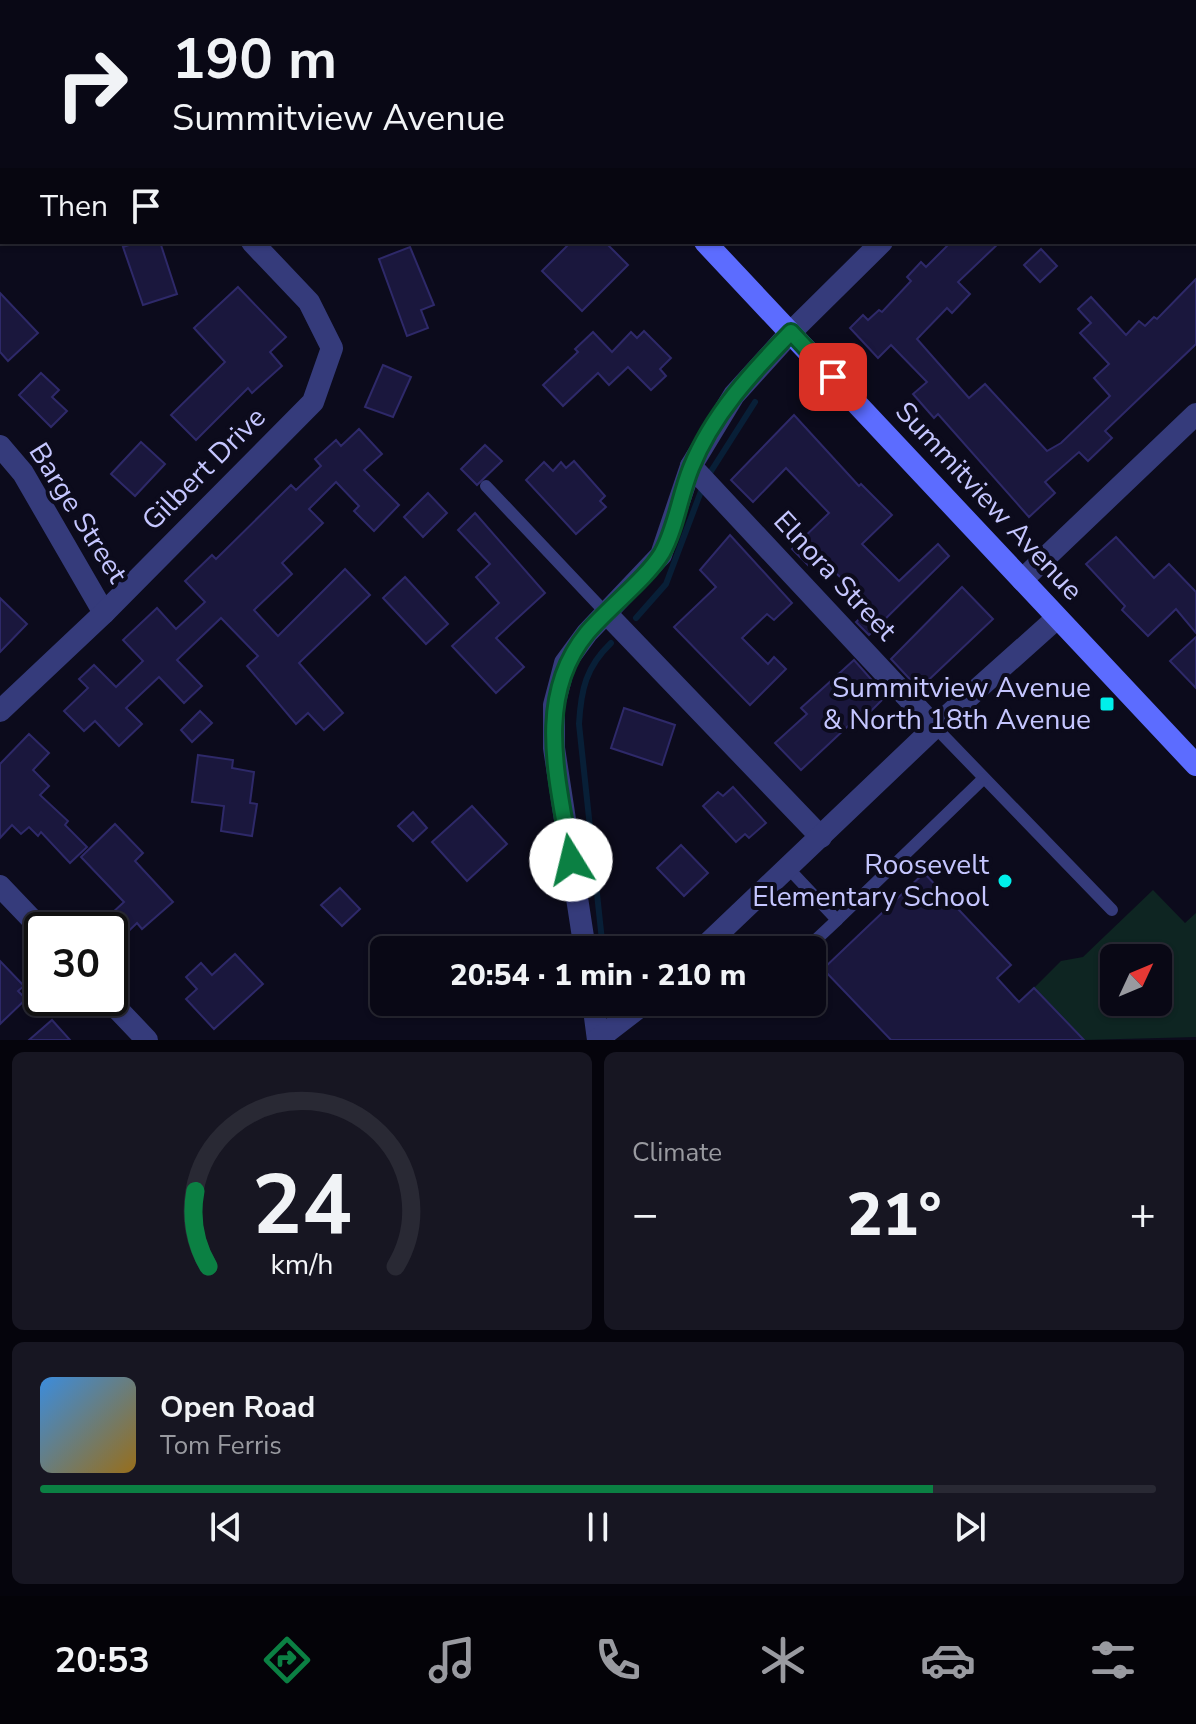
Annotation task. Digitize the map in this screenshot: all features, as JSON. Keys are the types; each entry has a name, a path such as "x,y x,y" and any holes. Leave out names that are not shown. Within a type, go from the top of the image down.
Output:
{"main road":[{"name":"Summitview Avenue","path":"707,244 1196,765"}],"street":[{"name":"Gilbert Drive","path":"0,711 104,613 313,402 332,348 309,302 254,244"},
{"path":"583,936 554,748 554,705 565,663 606,613 661,555 701,476 734,395 791,332 880,244"},
{"path":"1022,580 1196,414"},
{"name":"Barge Street","path":"0,446 23,473 104,613"},
{"name":"Elnora Street","path":"701,476 935,727"},
{"path":"606,613 821,837"},
{"path":"716,936 935,727 1057,618"},
{"path":"0,886 25,912"},
{"path":"124,1016 147,1040"},
{"path":"595,1016 598,1040"},
{"path":"598,1040 628,1016"}],"lane":[{"path":"486,486 606,613"},
{"path":"935,727 1112,910"},
{"path":"820,936 983,779"},
{"path":"788,868 837,920"}],"green space":[{"path":"1153,890 1185,923 1196,913 1196,1037 1084,1040 1034,988 1061,961 1083,957"}],"building":[{"path":"161,244 177,294 143,305 123,247"},
{"path":"569,244 607,244 628,265 582,311 542,271"},
{"path":"949,244 998,244 958,282 970,294 952,313 947,308 917,339 969,398 985,384 1047,451 1061,443 1110,396 1094,378 1109,364 1080,333 1091,323 1078,309 1091,297 1126,335 1139,321 1145,326 1154,317 1157,319 1196,279 1196,344 1105,431 1112,438 1088,461 1079,452 1045,482 1055,493 1029,517 938,414 934,418 913,394 927,382 891,345 878,358 850,328 863,315 868,320 879,310 882,312 911,281 907,277 921,262 926,267"},
{"path":"410,247 434,305 421,310 428,328 407,336 379,259"},
{"path":"1041,249 1057,266 1040,282 1024,265"},
{"path":"238,287 286,337 270,352 282,366 252,393 248,388 196,440 171,415 225,362 194,328"},
{"path":"0,293 38,333 8,361 0,352"},
{"path":"644,331 671,358 660,369 666,376 651,390 628,367 609,385 598,373 563,406 543,385 578,352 575,349 593,332 612,352 631,332 637,338"},
{"path":"383,365 411,377 393,417 365,407"},
{"path":"41,373 59,390 52,397 67,411 51,427 19,395"},
{"path":"794,415 859,486 861,484 892,515 862,544 899,581 938,544 949,556 869,635 856,622 871,608 818,555 808,565 792,549 829,513 786,468 753,502 731,480"},
{"path":"359,429 382,454 364,470 399,505 374,531 354,511 359,506 336,482 309,509 323,523 282,563 292,574 254,610 278,636 345,569 370,595 299,663 343,713 324,730 308,713 296,724 247,666 258,656 221,618 177,660 202,686 184,703 159,677 126,708 142,724 119,746 95,721 84,731 64,711 88,688 79,679 94,665 116,687 143,661 123,640 157,608 176,629 205,602 185,581 212,555 216,559 291,485 296,490 321,466 315,459 336,440 341,446"},
{"path":"141,442 165,464 135,496 111,474"},
{"path":"485,445 502,461 477,485 461,469"},
{"path":"574,461 605,496 600,501 606,507 576,534 526,480 544,462 553,471 561,462 566,468"},
{"path":"428,493 447,513 423,537 404,517"},
{"path":"475,513 545,593 496,638 524,667 496,693 452,646 499,603 476,577 490,564 458,530"},
{"path":"730,535 792,603 774,620 767,614 742,638 768,664 774,657 786,669 750,705 674,627 716,587 700,570"},
{"path":"1116,537 1154,578 1169,564 1196,592 1196,633 1176,609 1148,636 1122,610 1125,606 1086,564"},
{"path":"405,577 448,624 426,644 383,598"},
{"path":"962,587 993,619 919,689 891,659"},
{"path":"0,598 27,624 0,652"},
{"path":"1196,637 1196,688 1170,661"},
{"path":"854,660 886,696 865,717 862,713 801,770 775,743 807,714 801,708"},
{"path":"624,708 675,725 662,765 611,748"},
{"path":"200,711 212,723 192,742 181,730"},
{"path":"29,734 49,753 33,770 49,786 40,795 68,821 65,825 87,847 70,863 41,832 38,836 29,827 21,834 12,825 0,838 0,764"},
{"path":"198,755 233,760 232,768 254,772 250,803 257,804 252,836 221,831 224,806 192,802"},
{"path":"733,787 766,823 749,838 745,834 736,842 703,806 718,792 723,796"},
{"path":"472,806 507,844 467,881 432,842"},
{"path":"413,812 427,828 413,841 398,826"},
{"path":"115,824 143,853 135,861 173,902 142,929 137,923 128,932 128,912 113,912 124,902 81,857"},
{"path":"681,845 708,873 684,896 657,868"},
{"path":"924,873 1011,965 997,978 1019,1002 1034,988 1084,1040 891,1040 826,972 826,966"},
{"path":"340,888 360,909 342,926 321,905"},
{"path":"235,954 263,984 214,1029 186,999 197,989 186,977 201,963 212,975"},
{"path":"0,961 24,986 18,991 24,1001 0,1024"},
{"path":"52,1020 70,1040 29,1040"}],"waterway":[{"path":"708,476 755,402"},
{"path":"636,618 666,584 703,486"},
{"path":"602,936 579,724 586,679 611,643"}],"place":[{"name":"Summitview Avenue & North 18th Avenue","path":"1107,704"},
{"name":"Roosevelt Elementary School","path":"1005,881"}],"route":[{"path":"571,860 554,748 554,705 565,663 587,633 661,555 691,466 708,433 759,365 791,332 833,377"}]}
